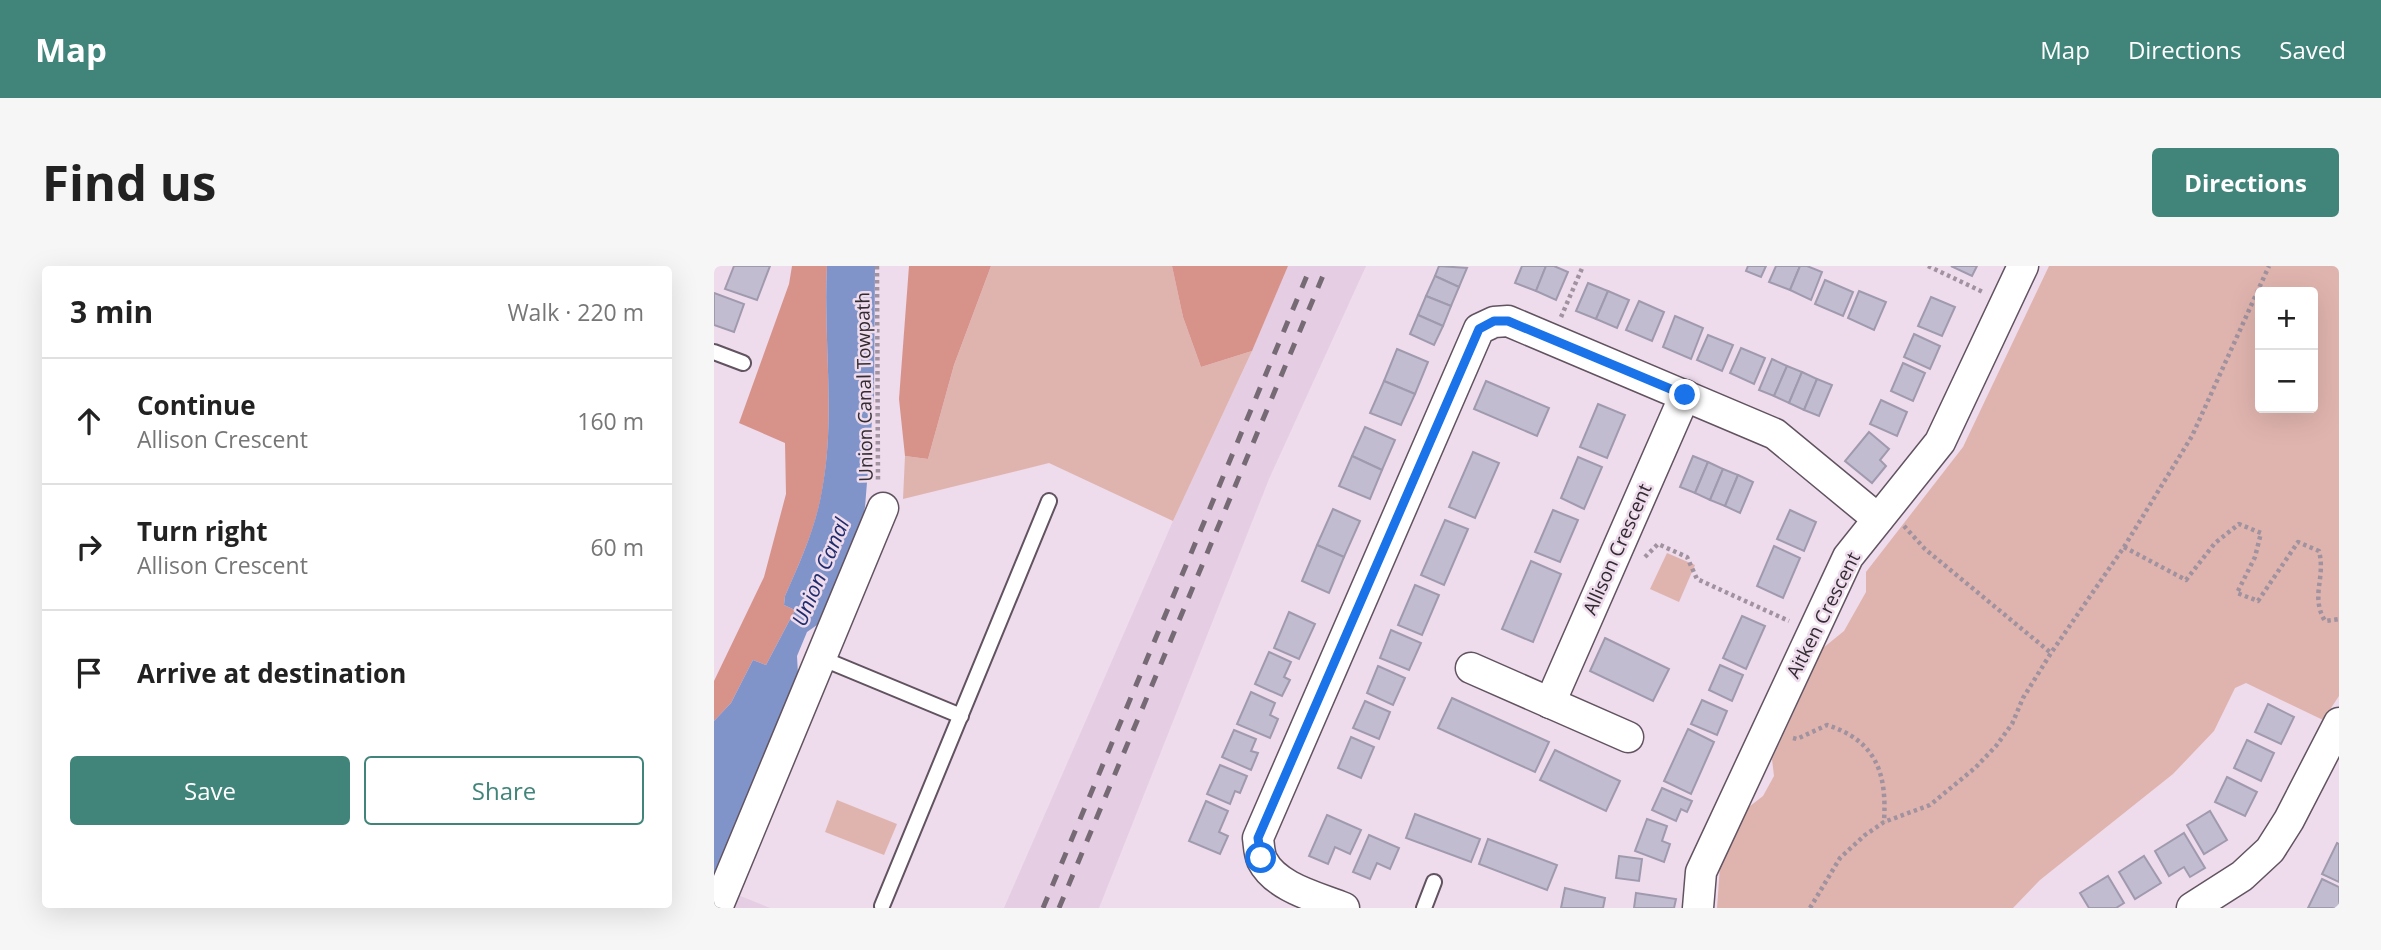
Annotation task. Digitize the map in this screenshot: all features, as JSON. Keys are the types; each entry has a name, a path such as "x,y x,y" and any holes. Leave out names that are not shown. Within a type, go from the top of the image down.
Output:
{"street":[{"name":"Aitken Crescent","path":"1698,908 1701,872 1848,557 1940,442 2023,266"},
{"path":"1344,908 1281,882 1261,858 1258,838 1479,329 1494,321 1508,321 1775,434 1884,513"},
{"name":"Allison Crescent","path":"1550,702 1685,395"},
{"path":"717,908 883,508"},
{"path":"1471,668 1628,737"},
{"path":"2192,908 2242,876 2270,850 2289,820 2339,723"}],"lane":[{"path":"714,352 743,363"},
{"path":"882,906 1049,501"},
{"path":"821,658 961,716"},
{"path":"1424,908 1434,882"}],"path":[{"name":"Union Canal Towpath","path":"877,266 877,478 883,508"},
{"path":"1552,339 1583,266"},
{"path":"1928,266 2006,303"},
{"path":"1810,908 1840,858 1864,835 1884,822 1930,805 1975,768 2012,724 2023,698 2124,547 2192,436 2269,266"},
{"path":"1884,513 2052,653"},
{"path":"2124,547 2186,580 2215,543 2239,524 2261,533 2255,557 2236,593 2258,601 2298,542 2319,551 2323,565 2317,597 2319,612 2325,621 2339,619"},
{"path":"1615,555 1636,565 1658,544 1687,557 1697,579 1812,632"},
{"path":"1765,733 1797,739 1827,725 1861,743 1876,760 1885,802 1884,822"}],"shaded area":[{"path":"792,266 827,266 829,407 822,491 812,531 785,596 784,605 795,610 766,665 753,660 731,703 714,721 714,681 764,577 786,494 785,443 739,423 789,284"},
{"path":"909,266 991,266 954,365 928,459 905,456 899,399"},
{"path":"991,266 1172,266 1183,317 1201,367 1252,351 1173,521 1049,463 903,499 905,456 928,459 954,365"},
{"path":"1172,266 1288,266 1252,351 1201,367 1183,317"},
{"path":"1288,266 1366,266 1269,479 1099,908 1004,908 1173,521 1252,351"},
{"path":"2049,266 2339,266 2339,696 2323,720 2246,683 2235,688 2214,731 2173,774 2040,880 2013,908 1717,908 1720,866 1745,810 1763,796 1774,776 1772,759 1823,648 1844,631 1866,592 1866,572 1963,447"},
{"path":"1667,553 1695,565 1679,602 1650,589"},
{"path":"837,800 897,824 884,855 825,832"},
{"path":"733,893 770,908 727,908"}],"water":[{"name":"Union Canal","path":"827,266 875,266 874,396 865,507 859,537 827,618 807,632 797,656 798,674 714,879 714,721 731,703 753,660 766,665 795,610 784,605 785,596 812,531 822,490 829,406"}],"building":[{"path":"734,266 770,266 757,300 725,289"},
{"path":"1439,266 1467,268 1459,287 1435,276"},
{"path":"1522,266 1546,266 1536,291 1515,283"},
{"path":"1546,266 1554,266 1568,272 1556,300 1536,291"},
{"path":"1748,266 1766,266 1761,277 1746,271"},
{"path":"1776,266 1800,266 1790,290 1769,282"},
{"path":"1800,266 1822,272 1811,300 1790,290"},
{"path":"1951,266 1977,266 1972,276"},
{"path":"1435,276 1459,287 1451,306 1426,296"},
{"path":"1825,280 1853,292 1843,316 1815,304"},
{"path":"1588,283 1608,291 1596,319 1576,311"},
{"path":"1608,291 1629,300 1617,328 1596,319"},
{"path":"1859,291 1886,302 1874,330 1848,318"},
{"path":"714,293 744,304 734,332 714,325"},
{"path":"1426,296 1451,306 1443,326 1418,315"},
{"path":"1931,297 1955,307 1942,336 1918,326"},
{"path":"1639,301 1664,312 1652,341 1626,330"},
{"path":"1418,315 1443,326 1434,345 1410,334"},
{"path":"1675,316 1703,328 1691,359 1663,347"},
{"path":"1914,334 1940,346 1930,369 1904,357"},
{"path":"1708,335 1733,345 1722,371 1697,360"},
{"path":"1741,348 1765,358 1754,384 1730,373"},
{"path":"1397,349 1428,362 1415,394 1384,381"},
{"path":"1772,359 1787,366 1774,396 1759,390"},
{"path":"1903,363 1925,373 1913,401 1891,391"},
{"path":"1787,366 1802,372 1789,403 1774,396"},
{"path":"1802,372 1817,379 1804,410 1789,403"},
{"path":"1817,379 1832,385 1819,416 1804,410"},
{"path":"1384,381 1415,394 1401,425 1370,413"},
{"path":"1486,381 1549,408 1537,436 1474,409"},
{"path":"1881,400 1907,412 1897,436 1870,424"},
{"path":"1598,404 1625,415 1607,458 1580,447"},
{"path":"1365,427 1395,440 1382,470 1352,456"},
{"path":"1869,432 1889,449 1880,460 1886,466 1872,483 1845,461"},
{"path":"1473,452 1499,463 1475,518 1449,507"},
{"path":"1352,456 1382,470 1370,499 1339,486"},
{"path":"1693,456 1708,462 1695,493 1680,487"},
{"path":"1578,457 1602,467 1584,509 1561,498"},
{"path":"1708,462 1723,469 1710,500 1695,493"},
{"path":"1723,469 1738,475 1725,506 1710,500"},
{"path":"1738,475 1753,482 1740,513 1725,506"},
{"path":"1333,509 1360,521 1344,557 1317,545"},
{"path":"1553,510 1578,520 1560,562 1535,552"},
{"path":"1790,510 1816,522 1804,551 1777,539"},
{"path":"1445,520 1468,529 1444,585 1421,575"},
{"path":"1317,545 1344,557 1329,593 1302,581"},
{"path":"1774,546 1800,558 1783,598 1757,586"},
{"path":"1531,561 1561,574 1533,642 1502,629"},
{"path":"1415,585 1439,595 1422,635 1398,625"},
{"path":"1289,612 1315,624 1299,659 1274,648"},
{"path":"1742,616 1765,626 1746,669 1723,658"},
{"path":"1391,630 1421,643 1409,670 1380,658"},
{"path":"1605,638 1669,669 1653,701 1590,671"},
{"path":"1269,652 1291,662 1284,677 1290,680 1282,696 1255,684"},
{"path":"1720,665 1743,675 1732,701 1709,690"},
{"path":"1378,666 1405,678 1393,705 1367,693"},
{"path":"1251,692 1275,703 1270,715 1278,719 1270,738 1237,724"},
{"path":"1452,698 1549,742 1535,772 1438,728"},
{"path":"1702,700 1727,711 1717,735 1691,724"},
{"path":"1365,701 1390,712 1379,739 1353,728"},
{"path":"2268,704 2294,717 2281,744 2255,732"},
{"path":"1688,729 1714,742 1691,794 1664,781"},
{"path":"1234,730 1256,739 1251,751 1258,753 1251,770 1222,757"},
{"path":"1351,737 1374,747 1361,778 1338,768"},
{"path":"2247,740 2274,753 2261,781 2234,768"},
{"path":"1555,750 1620,781 1606,811 1540,780"},
{"path":"1220,765 1247,776 1240,793 1235,791 1230,804 1207,794"},
{"path":"2227,777 2257,792 2245,816 2215,802"},
{"path":"1662,788 1692,801 1687,812 1681,809 1676,821 1652,810"},
{"path":"1206,801 1228,811 1219,832 1228,836 1220,854 1189,841"},
{"path":"2210,811 2227,840 2204,854 2187,825"},
{"path":"1415,814 1480,839 1471,862 1406,838"},
{"path":"1327,815 1361,830 1350,854 1335,847 1328,864 1309,856"},
{"path":"1647,819 1667,826 1662,841 1670,844 1664,862 1635,851"},
{"path":"2184,833 2205,868 2190,877 2184,867 2169,876 2155,851"},
{"path":"1369,835 1399,848 1390,869 1377,863 1370,879 1353,872"},
{"path":"1488,839 1557,865 1547,890 1479,864"},
{"path":"2337,843 2339,844 2339,882 2322,874"},
{"path":"1619,856 1642,859 1639,881 1616,878"},
{"path":"2144,856 2161,883 2135,899 2119,872"},
{"path":"2108,876 2124,903 2116,908 2089,908 2080,893"},
{"path":"2322,879 2339,887 2339,908 2308,908"},
{"path":"1565,888 1605,898 1603,908 1561,908"},
{"path":"1636,893 1676,899 1674,908 1634,908"}],"railway":[{"path":"1043,908 1311,266"},
{"path":"1059,908 1327,266"}],"route":[{"path":"1261,858 1258,838 1479,329 1494,321 1508,321 1685,395"}]}
